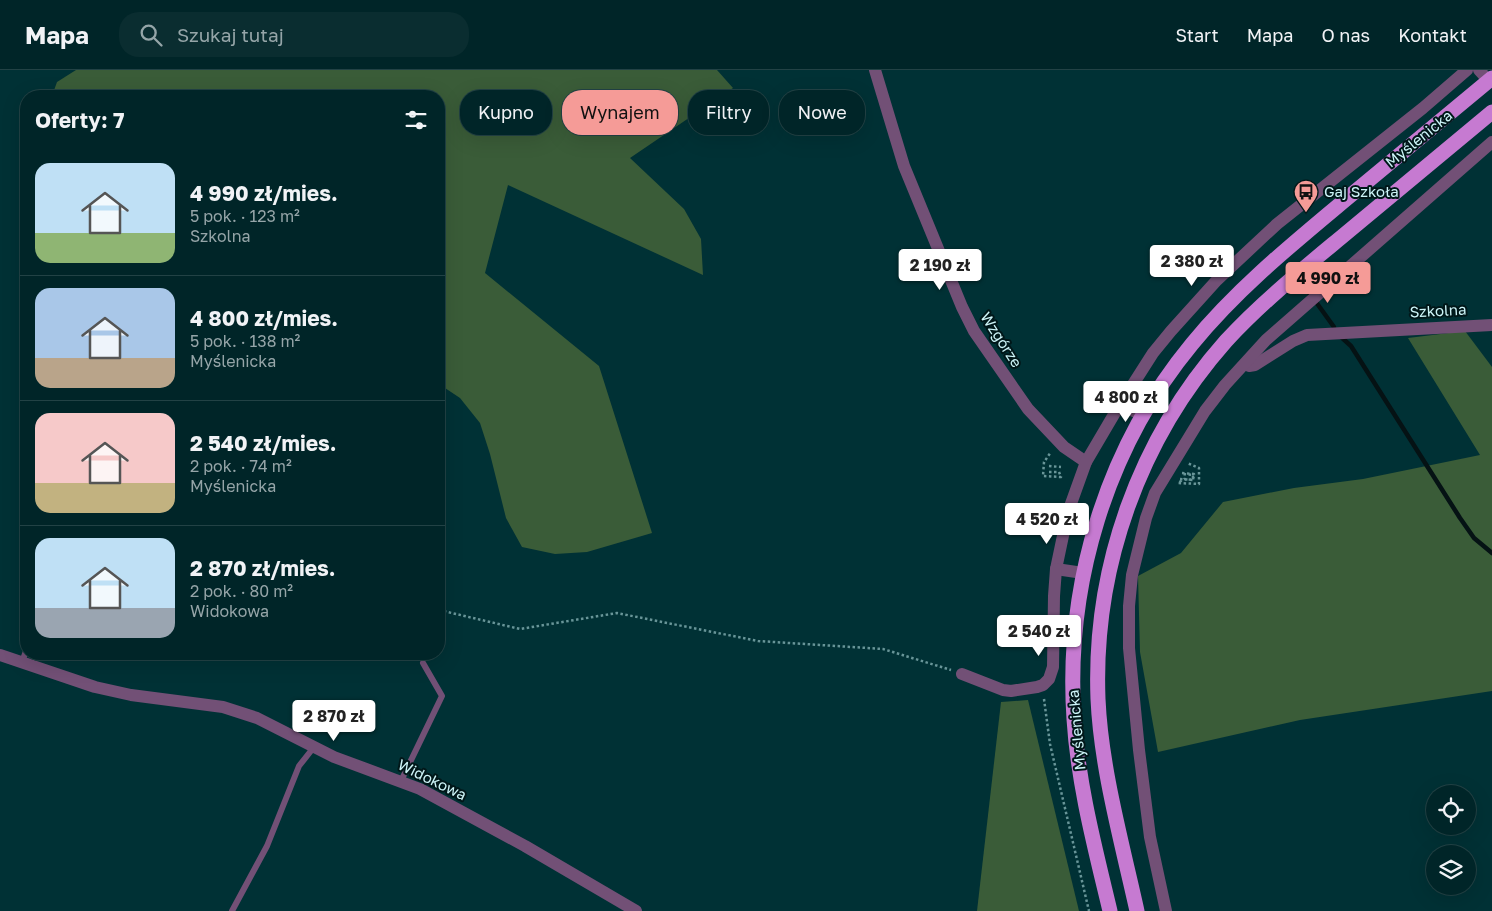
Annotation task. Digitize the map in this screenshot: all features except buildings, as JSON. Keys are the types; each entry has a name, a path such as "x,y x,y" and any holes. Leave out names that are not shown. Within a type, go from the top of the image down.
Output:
{"highway":[{"name":"Myślenicka","path":"1110,911 1084,791 1074,720 1074,650 1076,616 1084,573 1094,532 1110,484 1143,415 1181,358 1237,294 1318,222 1488,78"},
{"name":"Myślenicka","path":"1138,911 1121,842 1106,766 1100,723 1098,680 1102,615 1109,572 1122,522 1141,472 1162,431 1184,396 1209,361 1244,322 1287,282 1492,112"}],"street":[{"name":"Wzgórze","path":"875,70 904,166 974,332 1028,409 1058,441 1086,462"},
{"path":"962,674 1003,690 1019,691 1043,685 1052,674 1056,569 1068,512 1086,462 1156,349 1198,300 1243,254 1277,224 1423,108 1467,70"},
{"path":"1166,911 1150,837 1129,648 1129,606 1132,576 1146,518 1155,493 1225,385 1266,340 1492,142"},
{"name":"Szkolna","path":"1244,364 1249,366 1255,365 1292,341 1307,334 1492,325"},
{"path":"1120,405 1143,415"},
{"path":"1056,569 1084,573"},
{"name":"Widokowa","path":"0,655 20,657"},
{"name":"Widokowa","path":"31,660 94,687 122,693 223,707 257,718 334,757 420,788 636,911"}],"lane":[{"path":"401,782 442,696 424,662"},
{"path":"232,911 267,846 299,766 314,746"}],"path":[{"path":"1049,472 1059,472 1061,477 1043,476 1044,462 1058,441"},
{"path":"1176,458 1199,468 1199,484 1178,483 1184,479 1193,480 1194,474 1180,473"},
{"path":"1049,466 1061,467"},
{"path":"1044,471 1061,472"},
{"path":"1179,479 1193,480 1193,475 1189,474"},
{"path":"445,611 520,630 617,613 758,641 883,649 962,674"},
{"path":"1043,685 1050,744 1089,911"}],"green space":[{"path":"76,70 717,70 733,88 730,90 688,90 688,119 678,125 678,90 562,90 562,135 664,135 630,158 684,209 701,239 703,275 508,185 485,273 599,366 652,533 587,552 555,554 522,547 506,518 480,423 460,398 445,388 445,90 54,90 57,82"},
{"path":"1465,331 1492,367 1492,691 1300,720 1158,752 1140,652 1138,576 1181,553 1223,502 1294,488 1363,479 1480,455 1408,338"},
{"path":"1028,700 1079,911 977,911 1001,702"}],"waterway":[{"path":"1305,288 1310,294"},
{"path":"1316,302 1334,327"},
{"path":"1340,336 1351,346 1474,538 1492,553"}],"place":[{"name":"Gaj Szkoła","path":"1306,213"}]}
